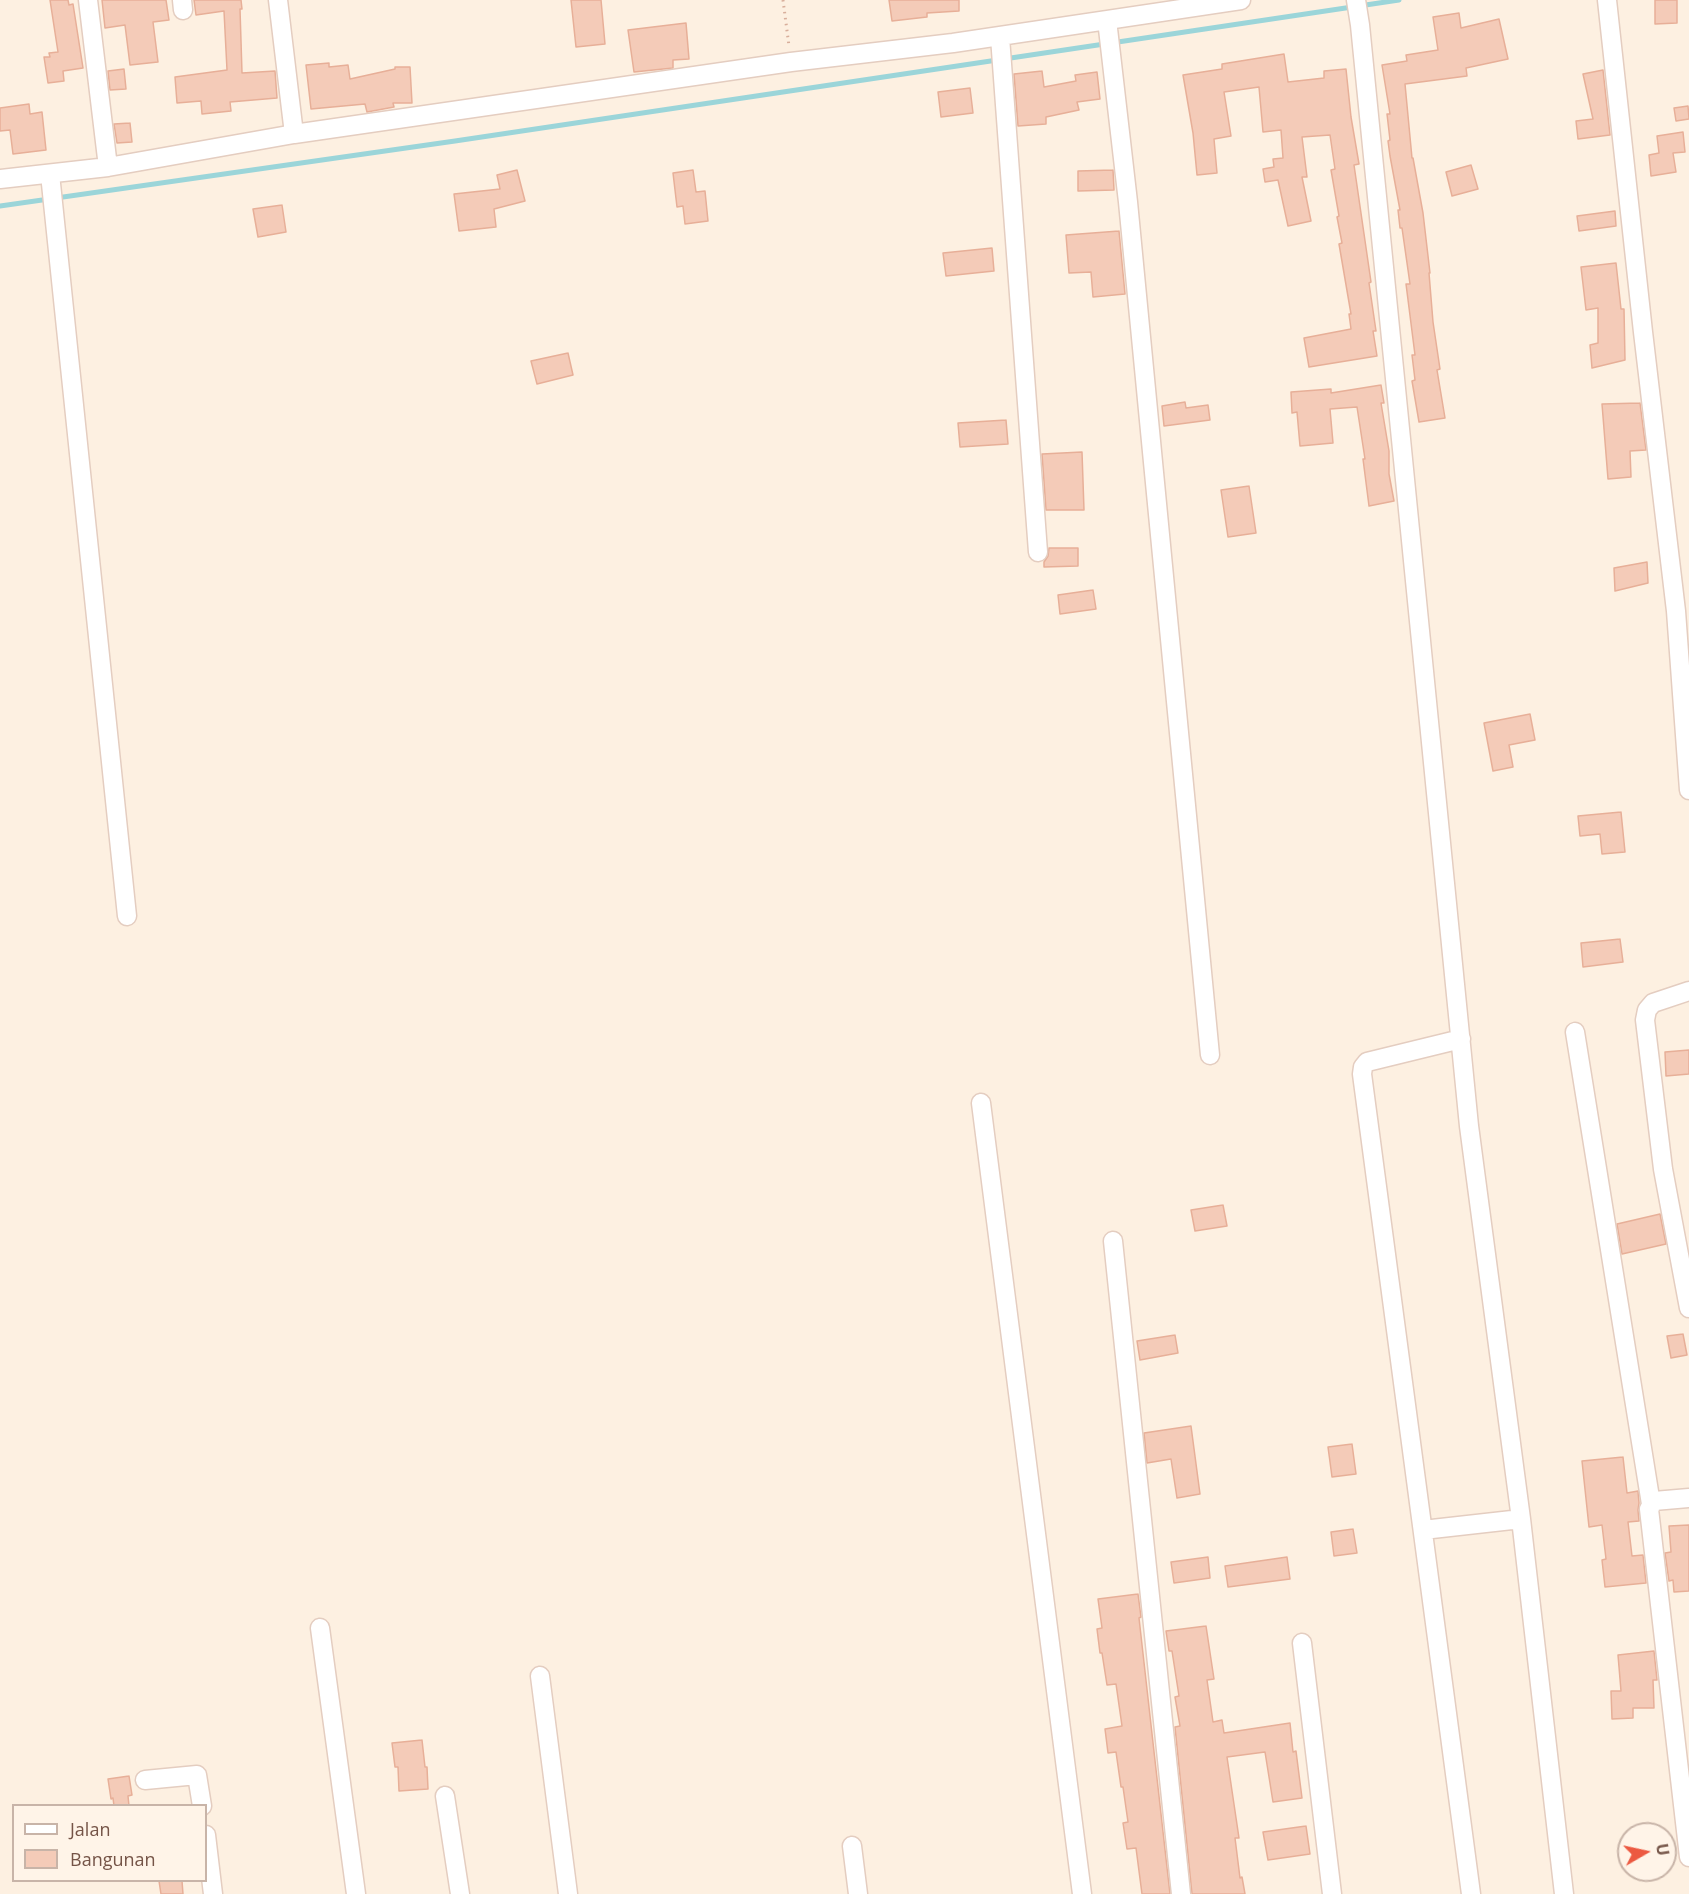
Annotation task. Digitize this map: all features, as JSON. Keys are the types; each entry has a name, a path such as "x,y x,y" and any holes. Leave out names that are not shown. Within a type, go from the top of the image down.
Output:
{"street":[{"path":"88,0 108,167"},
{"path":"278,0 294,134"},
{"path":"0,179 50,180 108,167 294,134 791,62 1000,42 1108,26 1162,6 1241,0"},
{"path":"1356,0 1471,1138 1521,1519 1564,1894"},
{"path":"1607,0 1641,320 1676,611 1689,790"},
{"path":"1108,26 1129,214 1210,1055"},
{"path":"1000,42 1038,552"},
{"path":"50,180 127,916"},
{"path":"1689,991 1653,1003 1647,1010 1645,1020 1663,1169 1689,1308"},
{"path":"1575,1032 1651,1504 1649,1518 1689,1857"},
{"path":"1461,1040 1367,1062 1362,1074 1471,1894"},
{"path":"981,1103 1082,1894"},
{"path":"1113,1240 1181,1894"},
{"path":"1651,1504 1654,1501 1689,1498"},
{"path":"1423,1530 1521,1519"},
{"path":"320,1628 356,1894"},
{"path":"1302,1643 1332,1894"},
{"path":"540,1676 568,1894"},
{"path":"145,1780 197,1775 202,1804"},
{"path":"445,1796 460,1894"},
{"path":"207,1843 213,1894"},
{"path":"852,1846 858,1894"}],"path":[{"path":"783,0 791,62"}],"building":[{"path":"50,0 68,0 69,5 73,4 83,68 63,71 64,81 48,83 44,57 50,57 49,53 58,52"},
{"path":"102,0 166,0 169,20 153,22 158,62 130,65 125,25 105,28"},
{"path":"194,0 241,0 242,73 275,71 277,98 230,102 231,111 202,114 201,101 177,103 175,77 227,70 224,11 196,15"},
{"path":"571,0 601,0 605,44 576,47"},
{"path":"889,0 959,0 959,11 927,13 927,17 892,21"},
{"path":"1655,0 1677,0 1677,23 1655,24"},
{"path":"1459,13 1461,28 1499,19 1508,59 1466,68 1467,76 1405,84 1412,158 1423,213 1433,322 1440,369 1437,370 1445,418 1419,422 1412,381 1415,380 1412,355 1415,355 1406,284 1410,284 1388,141 1390,140 1387,114 1390,114 1382,65 1407,61 1406,55 1438,50 1433,17"},
{"path":"686,23 689,59 673,60 673,68 634,72 628,30"},
{"path":"1284,54 1288,82 1324,78 1324,71 1346,69 1359,164 1354,165 1371,282 1369,283 1377,356 1309,367 1304,338 1351,329 1349,314 1351,314 1339,244 1342,243 1331,170 1335,169 1330,135 1302,137 1307,177 1302,177 1311,221 1288,226 1278,180 1265,182 1263,169 1274,167 1273,159 1283,158 1281,130 1263,132 1259,87 1224,92 1231,136 1214,139 1217,173 1197,175 1193,133 1183,75 1222,69 1222,64"},
{"path":"329,63 329,67 348,65 350,79 395,69 395,67 410,67 412,103 393,103 394,107 367,112 365,104 311,109 306,65"},
{"path":"124,69 126,89 110,90 108,71"},
{"path":"1603,70 1610,135 1578,139 1576,121 1593,119 1583,74"},
{"path":"1042,71 1044,87 1076,81 1075,75 1097,72 1100,99 1077,102 1079,110 1046,117 1046,124 1018,126 1014,74"},
{"path":"970,88 973,113 941,117 938,92"},
{"path":"29,104 30,114 42,112 46,150 13,154 10,130 0,131 0,108"},
{"path":"1688,106 1689,119 1676,121 1674,108"},
{"path":"130,123 132,142 117,143 114,124"},
{"path":"1683,132 1685,152 1673,153 1676,172 1651,176 1649,155 1659,153 1657,136"},
{"path":"1471,165 1478,189 1452,196 1446,172"},
{"path":"517,170 525,201 494,209 496,227 459,231 454,194 500,189 497,175"},
{"path":"693,170 696,192 705,191 708,221 685,224 683,206 677,207 673,173"},
{"path":"1113,170 1114,190 1078,191 1078,171"},
{"path":"282,205 286,232 258,237 253,209"},
{"path":"1615,211 1616,226 1579,231 1577,216"},
{"path":"1119,231 1125,294 1093,297 1091,272 1069,273 1066,235"},
{"path":"992,248 994,271 946,276 943,253"},
{"path":"1616,263 1621,309 1624,309 1625,360 1592,368 1590,345 1598,343 1598,308 1586,310 1581,267"},
{"path":"568,353 573,375 537,384 531,361"},
{"path":"1381,385 1384,403 1381,403 1394,501 1369,506 1357,407 1330,409 1333,443 1300,446 1297,412 1292,413 1291,392 1331,389 1331,393"},
{"path":"1185,402 1186,408 1208,405 1210,420 1164,426 1162,406"},
{"path":"1640,403 1646,450 1630,451 1631,477 1608,479 1602,404"},
{"path":"1006,420 1008,444 960,447 958,423"},
{"path":"1082,452 1084,510 1046,510 1042,454"},
{"path":"1249,486 1256,533 1228,537 1221,490"},
{"path":"1049,548 1078,548 1078,566 1044,567"},
{"path":"1647,562 1648,583 1615,591 1614,568"},
{"path":"1093,590 1096,609 1060,614 1058,595"},
{"path":"1530,714 1535,740 1509,745 1513,767 1493,771 1484,723"},
{"path":"1621,812 1625,852 1602,854 1600,834 1580,836 1578,816"},
{"path":"1620,939 1623,962 1583,967 1581,943"},
{"path":"1689,1050 1689,1074 1666,1076 1665,1052"},
{"path":"1223,1205 1227,1226 1195,1231 1191,1210"},
{"path":"1660,1214 1666,1244 1622,1254 1617,1224"},
{"path":"1683,1334 1687,1355 1671,1358 1667,1336"},
{"path":"1175,1335 1178,1353 1140,1360 1137,1341"},
{"path":"1191,1426 1200,1494 1177,1498 1171,1459 1147,1463 1144,1433"},
{"path":"1352,1444 1356,1474 1332,1477 1328,1447"},
{"path":"1623,1457 1627,1493 1638,1491 1639,1521 1628,1522 1632,1556 1643,1555 1646,1583 1605,1587 1602,1560 1606,1559 1602,1525 1589,1527 1582,1461"},
{"path":"1689,1525 1689,1591 1674,1592 1673,1580 1669,1581 1665,1553 1671,1552 1669,1526"},
{"path":"1353,1529 1357,1553 1334,1556 1331,1532"},
{"path":"1208,1557 1210,1578 1174,1583 1171,1562"},
{"path":"1287,1557 1290,1579 1228,1587 1225,1566"},
{"path":"1138,1594 1170,1894 1142,1894 1136,1848 1127,1849 1123,1823 1128,1822 1116,1752 1108,1753 1105,1729 1122,1726 1116,1684 1107,1685 1102,1653 1100,1653 1097,1629 1102,1628 1098,1599"},
{"path":"1206,1626 1214,1679 1207,1680 1213,1722 1222,1720 1224,1733 1290,1723 1293,1752 1296,1751 1302,1798 1273,1802 1265,1752 1227,1757 1239,1838 1235,1838 1240,1878 1242,1877 1245,1894 1192,1894 1175,1727 1180,1726 1175,1697 1179,1696 1172,1651 1169,1651 1166,1631"},
{"path":"1654,1651 1657,1680 1653,1680 1654,1708 1633,1708 1633,1718 1612,1719 1611,1691 1621,1691 1618,1655"},
{"path":"422,1740 428,1789 399,1791 398,1767 395,1767 392,1743"},
{"path":"129,1776 132,1795 128,1796 129,1804 114,1804 108,1779"},
{"path":"1306,1826 1310,1854 1268,1860 1263,1832"},
{"path":"159,1882 182,1882 183,1894 161,1894"}],"waterway":[{"path":"0,206 455,141 1399,0"}]}
